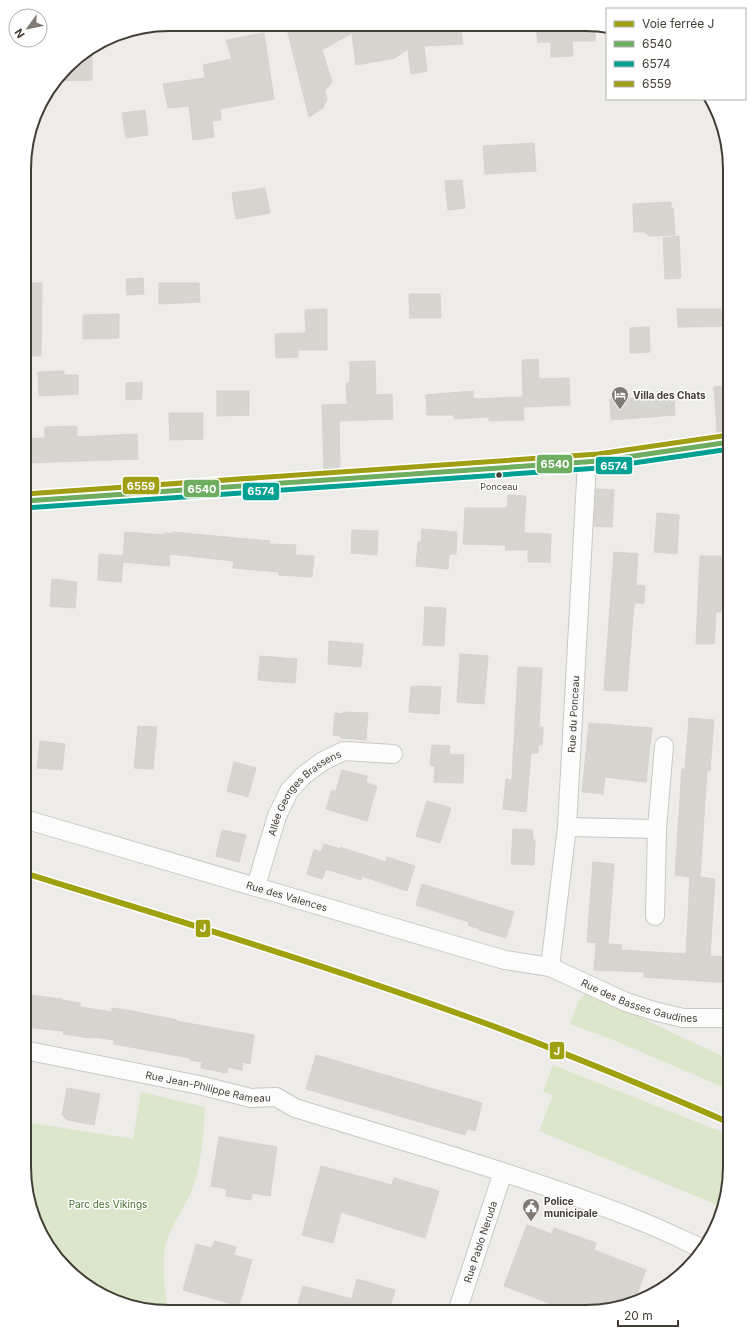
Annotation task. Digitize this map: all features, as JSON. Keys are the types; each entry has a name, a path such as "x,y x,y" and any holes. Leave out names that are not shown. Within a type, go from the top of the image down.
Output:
{"street":[{"path":"31,501 587,462 723,443"},
{"name":"Rue du Ponceau","path":"550,967 567,827 587,462"},
{"path":"654,916 664,746"},
{"name":"Allée Georges Brassens","path":"256,886 276,816 289,791 304,775 322,761 344,751 393,754"},
{"name":"Rue des Valences","path":"31,821 505,960 550,967"},
{"path":"567,827 658,829"},
{"name":"Rue des Basses Gaudines","path":"550,967 626,1002 683,1018 721,1019"},
{"name":"Rue Jean-Philippe Rameau","path":"31,1051 155,1075 252,1098 276,1097 295,1108 503,1172 644,1222 697,1246"},
{"name":"Rue Pablo Neruda","path":"459,1305 503,1172"}],"green space":[{"path":"586,994 612,1004 723,1057 723,1087 613,1040 570,1024 579,1000"},
{"path":"553,1065 723,1132 723,1176 717,1205 539,1131 553,1095 543,1092"},
{"name":"Parc des Vikings","path":"141,1092 205,1107 201,1153 197,1175 189,1197 166,1243 164,1267 167,1305 151,1304 116,1294 93,1282 78,1271 65,1258 45,1228 38,1211 34,1194 31,1176 32,1123 133,1139"}],"building":[{"path":"288,31 461,31 463,44 424,46 427,71 411,74 408,49 395,58 356,65 352,33 322,50 332,82 325,91 327,99 323,108 309,117"},
{"path":"537,31 595,31 595,41 572,41 573,56 551,57 551,42 538,42"},
{"path":"264,33 274,99 220,109 221,120 212,121 214,137 193,140 189,106 168,108 163,84 205,78 203,65 232,59 226,40"},
{"path":"92,55 92,80 63,81 78,65"},
{"path":"145,110 148,135 126,138 122,113"},
{"path":"534,143 536,171 485,174 483,146"},
{"path":"462,180 465,208 448,210 445,181"},
{"path":"265,188 270,213 236,219 232,193"},
{"path":"671,202 671,208 673,208 675,235 649,236 644,232 634,232 633,204"},
{"path":"679,236 681,278 665,279 663,238"},
{"path":"143,278 144,294 127,295 126,279"},
{"path":"31,283 42,283 41,356 31,356"},
{"path":"159,283 199,283 200,302 159,304"},
{"path":"409,294 440,294 441,318 410,318"},
{"path":"327,309 327,350 298,350 298,357 276,358 275,334 306,333 305,310"},
{"path":"677,309 723,309 723,326 678,327"},
{"path":"119,314 119,338 83,339 83,315"},
{"path":"649,327 650,352 630,353 630,328"},
{"path":"538,359 539,379 569,378 570,405 523,407 524,420 489,421 489,417 454,419 454,415 427,415 426,395 473,391 473,399 523,397 522,360"},
{"path":"375,361 376,395 392,394 393,419 339,421 340,466 337,469 324,470 322,405 347,404 346,383 350,383 350,362"},
{"path":"64,371 64,375 78,375 78,394 39,396 38,372"},
{"path":"142,382 142,399 126,400 126,383"},
{"path":"723,386 723,433 717,433 714,387"},
{"path":"217,391 249,391 249,415 217,416"},
{"path":"674,396 675,415 611,420 610,399"},
{"path":"169,413 203,413 203,439 170,440"},
{"path":"77,426 77,437 137,434 138,459 31,463 31,439 45,438 45,427"},
{"path":"596,489 614,490 612,527 594,526"},
{"path":"508,495 526,496 524,533 551,534 550,562 528,562 528,550 505,550 506,545 463,544 465,508 507,508"},
{"path":"657,513 679,515 677,554 654,552"},
{"path":"422,529 457,532 456,554 449,554 448,569 416,566 418,542 421,542"},
{"path":"352,530 378,531 377,555 351,553"},
{"path":"125,532 164,535 164,533 172,534 172,532 270,541 269,544 296,545 295,555 314,556 312,577 279,575 279,572 233,568 234,561 170,554 169,566 123,562 121,582 98,580 99,554 123,556"},
{"path":"614,552 638,554 636,585 645,586 644,603 634,603 627,691 604,690"},
{"path":"700,556 723,556 723,612 716,612 714,644 696,644"},
{"path":"52,579 77,582 75,608 50,606"},
{"path":"425,607 446,608 444,646 423,645"},
{"path":"329,641 363,644 361,667 328,664"},
{"path":"460,654 488,656 484,704 457,702"},
{"path":"260,656 297,659 295,683 258,680"},
{"path":"518,667 542,668 539,727 543,727 542,745 538,745 538,753 531,753 526,812 503,809 506,779 512,780"},
{"path":"411,687 441,687 439,714 409,712"},
{"path":"343,712 368,713 366,740 341,738 341,736 333,735 335,713 343,714"},
{"path":"689,718 714,720 710,771 707,770 700,877 715,879 710,956 723,957 723,983 644,977 644,972 594,970 596,943 622,945 621,950 686,954 690,877 675,875 682,769 685,769"},
{"path":"589,723 652,728 646,782 605,777 603,794 582,792"},
{"path":"138,726 157,727 153,769 134,768"},
{"path":"40,741 65,744 62,770 37,768"},
{"path":"432,745 450,746 449,754 464,755 463,783 434,782 435,766 430,765"},
{"path":"234,762 256,768 248,797 227,791"},
{"path":"342,770 367,776 366,783 377,786 367,821 326,809 332,790 336,791"},
{"path":"427,801 451,808 440,843 416,836"},
{"path":"513,829 532,830 533,840 535,840 534,865 511,864"},
{"path":"222,830 246,835 239,862 216,856"},
{"path":"324,844 340,849 340,847 386,862 387,857 415,866 407,891 362,876 361,880 326,869 322,879 307,874 314,850 321,852"},
{"path":"593,862 614,864 608,944 587,942"},
{"path":"422,884 514,912 506,938 479,930 468,925 469,922 416,905"},
{"path":"31,995 80,1003 80,1007 112,1012 112,1008 132,1011 177,1020 176,1021 254,1035 250,1064 243,1062 242,1070 228,1067 227,1073 201,1068 202,1062 190,1060 190,1058 114,1044 114,1040 63,1034 64,1031 31,1028"},
{"path":"316,1055 482,1103 475,1131 467,1129 465,1135 306,1089"},
{"path":"67,1088 100,1094 94,1125 67,1120 62,1115"},
{"path":"219,1137 277,1147 270,1196 252,1193 251,1200 226,1196 227,1189 211,1186"},
{"path":"321,1166 392,1185 394,1178 439,1191 425,1238 341,1212 333,1243 302,1235"},
{"path":"527,1225 552,1234 554,1228 596,1243 594,1250 646,1270 637,1295 629,1298 594,1305 554,1305 504,1286"},
{"path":"215,1241 236,1247 234,1255 252,1260 239,1305 183,1290 196,1244 211,1248"},
{"path":"357,1279 395,1290 391,1305 298,1305 303,1286 352,1299"}],"rail line":[{"name":"J","path":"31,875 247,942 413,997 567,1055 723,1120"}],"transit line":[{"name":"6559","path":"31,494 598,454 723,436"},
{"name":"6540","path":"31,501 599,461 723,443"},
{"name":"6574","path":"31,508 599,468 723,450"}],"place":[{"name":"Villa des Chats","path":"620,410"},
{"name":"Ponceau","path":"499,475"},
{"name":"Police municipale","path":"531,1222"}]}
